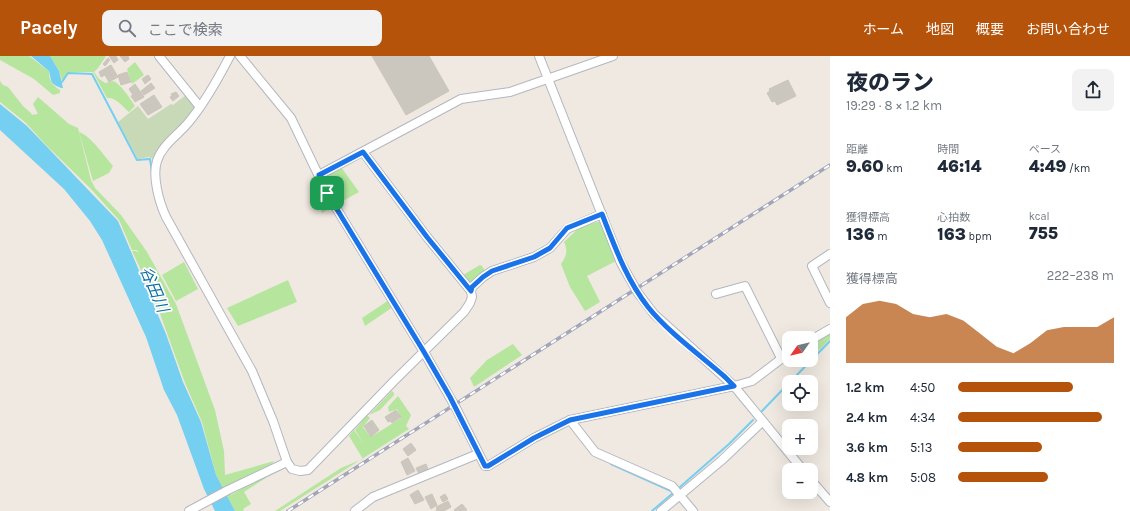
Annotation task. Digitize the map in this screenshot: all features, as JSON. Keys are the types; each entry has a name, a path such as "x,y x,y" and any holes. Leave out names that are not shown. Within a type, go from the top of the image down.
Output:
{"street":[{"path":"159,56 200,107"},
{"path":"230,56 206,100 188,123 163,149 155,168 158,196 166,217 252,371 271,414 287,462 292,469 300,472 308,470 424,352 470,303 472,298 471,291 427,237 363,152"},
{"path":"240,56 289,114 327,193 424,352 456,408 483,464 488,466 534,438 570,420 734,386 752,380 781,358 745,286 716,294"},
{"path":"539,56 621,263 632,283 648,307 662,322 734,386 797,463"},
{"path":"319,175 461,99 510,92 613,56"},
{"path":"471,291 472,287 492,271 534,257 550,248 567,228 602,214"},
{"path":"830,254 812,266 830,303"},
{"path":"818,336 830,329"},
{"path":"570,420 595,452 672,486 693,511"},
{"path":"661,511 722,460 762,422"},
{"path":"355,511 373,497 478,454"},
{"path":"189,511 228,490 287,462"},
{"path":"818,488 830,502"}],"green space":[{"path":"0,56 29,56 49,71 52,82 60,90 60,93 53,95 34,79 0,60"},
{"path":"50,56 106,56 94,72 99,79 105,83 114,81 117,83 126,92 135,106 129,112 116,100 107,98 93,72 68,72 62,81 59,71"},
{"path":"135,62 144,75 132,84 127,69"},
{"path":"0,81 3,85 8,87 23,106 32,114 31,115 38,114 33,104 38,97 69,124 78,128 91,180 95,188 121,215 147,252 176,304 215,410 224,451 225,475 274,461 270,466 227,488 231,495 271,472 277,471 244,492 251,504 243,509 244,511 235,511 216,475 202,422 185,383 155,300 132,251 139,253 137,250 132,250 119,220 90,188 26,123 0,102"},
{"path":"186,95 196,108 164,144 153,159 149,157 138,159 118,122 138,106 148,119 171,104 173,105"},
{"path":"79,132 84,134 93,142 113,166 109,173 93,181"},
{"path":"341,167 359,192 339,203 325,177"},
{"path":"326,197 332,207 322,213 318,202"},
{"path":"601,221 616,261 587,276 600,302 585,311 570,287 561,264 566,253 564,242 580,227"},
{"path":"184,262 198,289 176,301 162,275"},
{"path":"480,265 485,271 471,284 463,275"},
{"path":"288,280 297,302 238,326 227,308"},
{"path":"389,300 393,307 365,326 362,318"},
{"path":"830,333 830,339 818,351 818,340"},
{"path":"513,344 522,355 474,387 470,378 487,360"},
{"path":"392,391 394,395 380,410 369,415"},
{"path":"398,396 411,415 406,426 409,429 363,458 349,436 354,430 364,444 355,430 367,415 370,418 363,427 371,437 401,418 397,409 389,412 388,407"},
{"path":"360,460 280,511 275,511 341,468"}],"water":[{"path":"31,56 50,56 59,71 63,88 53,83 49,71"},
{"path":"0,104 27,126 118,221 166,334 183,382 201,422 216,475 235,511 215,511 204,489 177,415 164,390 146,337 102,240 90,221 64,189 0,130"}],"building":[{"path":"109,56 116,56 118,60 114,63"},
{"path":"120,56 128,56 129,59 125,62"},
{"path":"372,56 429,56 449,91 406,115"},
{"path":"108,58 110,60 105,66 103,64"},
{"path":"111,65 118,77 109,82 105,75 101,77 99,72"},
{"path":"127,72 131,82 121,85 118,75"},
{"path":"148,75 151,79 145,84 142,79"},
{"path":"788,80 796,96 777,105 775,101 772,102 767,93 770,91 769,89"},
{"path":"151,83 155,88 144,95 141,91"},
{"path":"135,84 144,97 135,102 129,89"},
{"path":"176,92 179,96 173,101 170,97 172,96 171,94"},
{"path":"154,95 162,107 148,115 140,104"},
{"path":"396,410 401,417 392,423 390,421 388,422 385,417"},
{"path":"372,420 379,430 371,437 364,426"},
{"path":"411,443 416,450 408,456 403,449"},
{"path":"408,458 415,471 407,475 401,462"},
{"path":"426,464 429,472 420,476 416,468"},
{"path":"418,490 424,500 415,504 410,495"},
{"path":"432,494 437,505 431,509 425,497"},
{"path":"445,494 448,499 443,502 440,497"},
{"path":"448,501 451,507 444,511 436,511 436,507"},
{"path":"462,504 467,510 454,510"}],"waterway":[{"path":"62,82 68,73 92,74 137,160 150,159 152,172"},
{"path":"797,375 830,341"},
{"path":"761,412 782,390"},
{"path":"680,487 729,444 753,420"},
{"path":"611,464 673,493 652,511"}],"railway":[{"path":"288,511 830,165"}],"route":[{"path":"363,152 427,237 471,291 472,287 492,271 534,257 550,248 567,228 602,214 621,263 648,307 662,322 734,386 570,420 534,438 488,466 485,466 456,408 424,352 327,193 319,175 363,152"}],"water label":[{"name":"谷田川","path":"155,289"}]}
